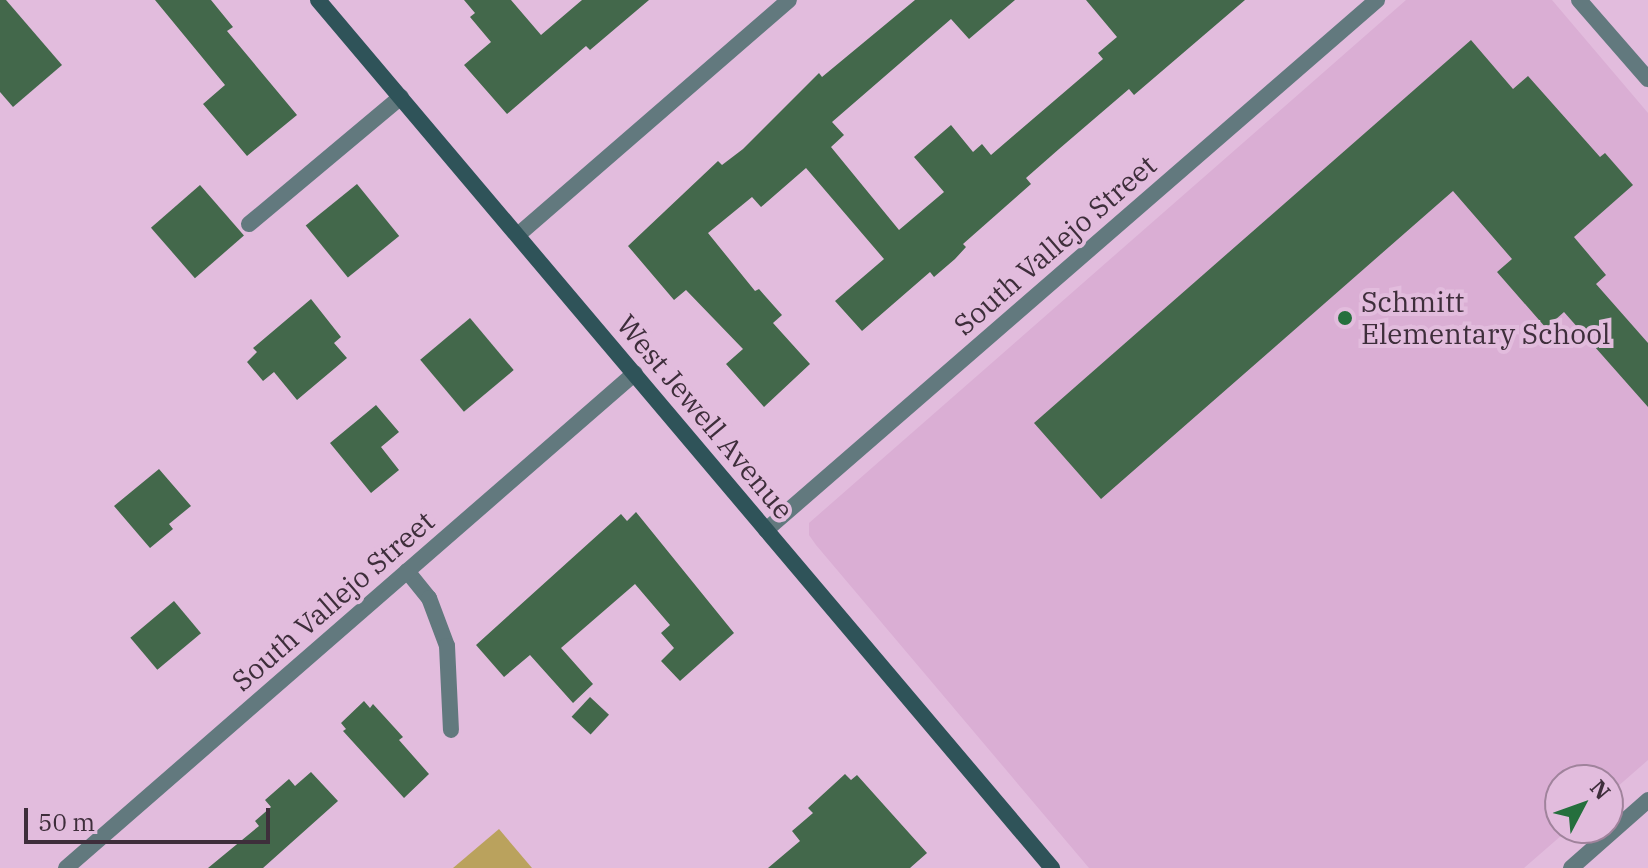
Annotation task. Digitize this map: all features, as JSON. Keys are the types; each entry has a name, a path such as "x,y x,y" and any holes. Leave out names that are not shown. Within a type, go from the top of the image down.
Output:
{"street":[{"name":"West Jewell Avenue","path":"318,0 1052,868"},
{"path":"519,234 789,0"},
{"name":"South Vallejo Street","path":"766,530 1377,0"},
{"path":"1579,0 1648,79"},
{"path":"249,224 401,97"},
{"name":"South Vallejo Street","path":"66,868 635,373"},
{"path":"407,571 429,598 447,646 451,730"},
{"path":"1571,868 1648,800"}],"shaded area":[{"name":"Schmitt Elementary School","path":"1406,0 1552,0 1648,113 1648,760 1624,781 1624,764 1544,764 1544,844 1552,844 1524,868 1089,868 816,545 809,535 809,523"},
{"path":"499,829 532,868 453,868"}],"building":[{"path":"0,0 6,0 62,65 13,107 0,92"},
{"path":"155,0 211,0 233,27 227,31 297,115 247,156 203,104 225,85"},
{"path":"464,0 511,0 541,35 582,0 649,0 590,50 586,46 507,114 464,65 491,42 470,17 475,13"},
{"path":"915,0 1015,0 969,39 951,19 832,122 844,135 831,147 899,230 944,192 914,157 951,125 973,152 982,144 991,155 1103,59 1098,53 1117,37 1086,0 1245,0 1134,95 1129,89 1059,149 1026,178 1031,184 963,244 966,247 955,259 934,277 930,272 862,331 835,301 884,259 806,168 761,207 752,197 708,233 755,291 759,289 782,315 773,323 810,364 764,407 726,364 743,349 686,290 674,300 628,246 718,161 722,165 743,149 819,73 822,77"},
{"name":"Schmitt Elementary School","path":"1471,40 1513,89 1528,76 1600,157 1605,153 1633,185 1574,237 1606,275 1596,284 1648,343 1648,407 1564,312 1546,328 1497,272 1512,259 1453,191 1101,499 1034,423"},
{"path":"357,184 399,236 348,278 306,226"},
{"path":"200,185 244,236 195,278 151,228"},
{"path":"311,299 341,337 334,343 347,358 297,400 274,372 263,381 247,362 257,352 253,348"},
{"path":"470,318 514,370 464,412 420,360"},
{"path":"376,405 399,432 381,447 399,470 371,493 330,443"},
{"path":"159,469 191,506 169,524 173,529 150,548 114,506"},
{"path":"636,512 734,633 680,681 661,661 674,648 661,633 670,625 635,584 561,648 593,684 573,703 530,655 504,677 476,645 621,514 627,521"},
{"path":"174,601 201,633 157,670 130,638"},
{"path":"590,697 609,715 591,734 572,717"},
{"path":"364,701 370,708 373,704 403,737 399,740 429,774 404,798 343,731 346,729 341,723"},
{"path":"311,772 338,801 263,868 208,868 259,826 255,821 271,807 265,800 289,779 295,786"},
{"path":"845,774 851,780 857,775 927,853 910,868 768,868 800,841 792,831 813,813 808,808"}],"place":[{"name":"Schmitt Elementary School","path":"1345,318"}]}
